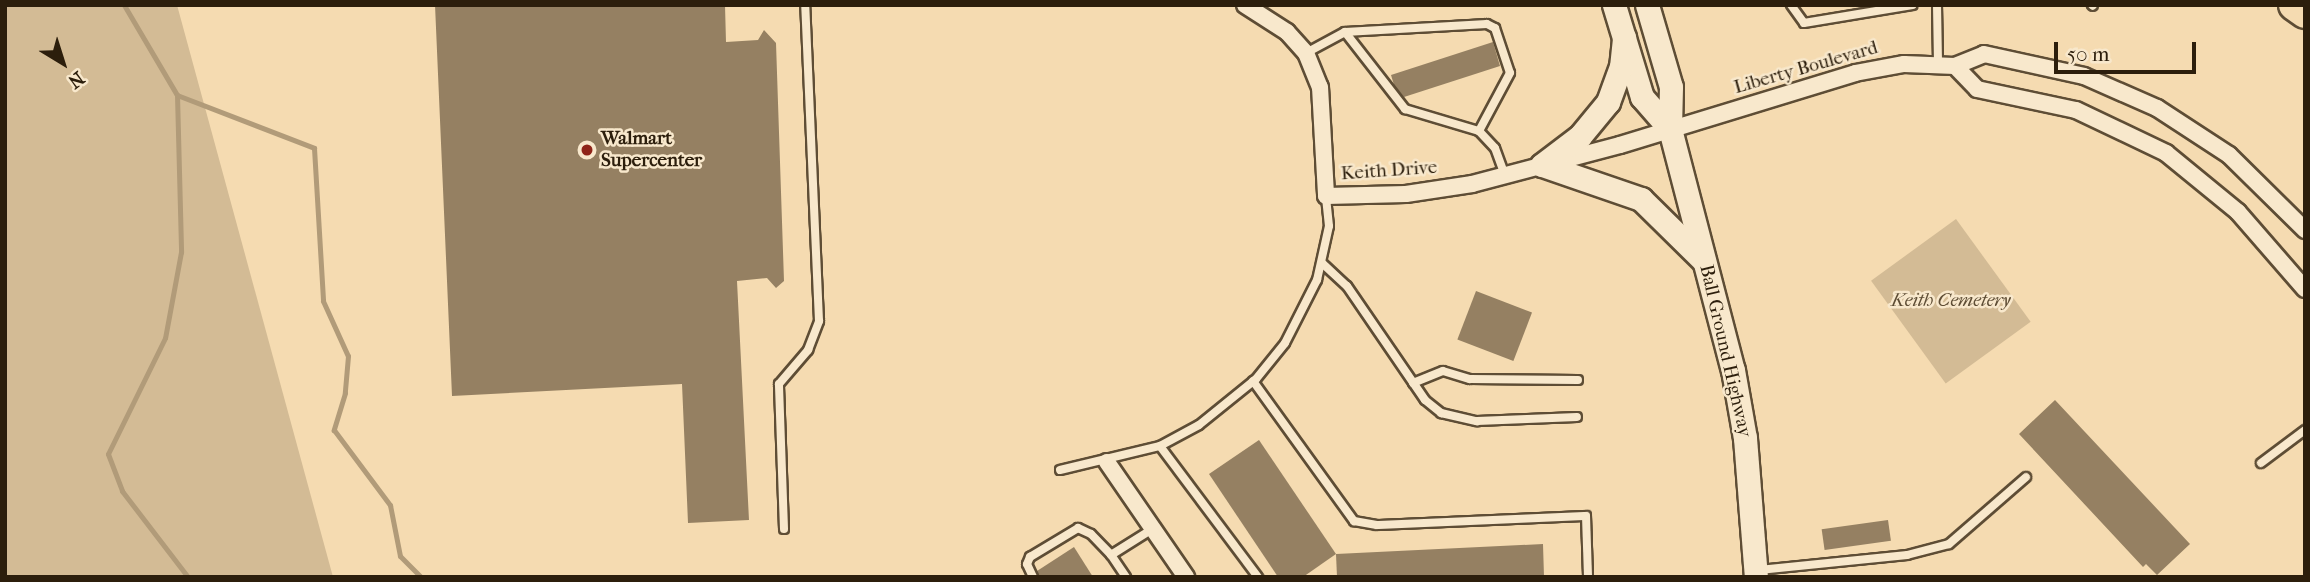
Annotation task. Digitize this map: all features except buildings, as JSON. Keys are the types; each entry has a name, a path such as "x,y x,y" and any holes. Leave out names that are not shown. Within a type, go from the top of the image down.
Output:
{"highway":[{"path":"2294,5 2305,13"}],"main road":[{"name":"Ball Ground Highway","path":"1614,5 1642,97 1670,130"},
{"name":"Ball Ground Highway","path":"1647,5 1671,87 1670,130 1705,262 1745,438 1756,574"},
{"path":"1542,165 1580,136 1608,102 1621,67 1624,37"},
{"path":"1542,165 1641,199 1705,262"}],"street":[{"name":"Keith Drive","path":"1245,5 1287,32 1306,53 1320,87 1326,196 1406,194 1505,175 1670,130"},
{"name":"Liberty Boulevard","path":"1670,130 1873,69 1938,64 1955,66 1984,54 2057,68 2129,94 2194,130 2229,155 2305,230"},
{"path":"1955,66 1977,89 2077,110 2166,153 2238,212 2305,289"},
{"path":"1107,462 1186,577"}],"lane":[{"path":"784,529 779,384 804,355 819,321 805,5"},
{"path":"1791,5 1804,23 1913,5"},
{"path":"1937,5 1938,64"},
{"path":"1306,53 1345,32 1487,24 1495,28 1510,73 1479,131"},
{"path":"1345,32 1405,109 1479,131 1495,148 1505,175"},
{"path":"1060,470 1107,462 1160,446 1199,425 1253,381 1298,321 1322,263 1329,226 1326,196"},
{"path":"1322,263 1356,297 1413,383 1433,408 1459,420 1577,417"},
{"path":"1413,383 1443,371 1470,379 1578,380"},
{"path":"1253,381 1354,521 1377,525 1586,516 1588,577"},
{"path":"2261,463 2305,430"},
{"path":"1160,446 1258,577"},
{"path":"1756,574 1907,555 1949,544 2026,477"},
{"path":"1033,577 1027,564 1030,557 1078,528 1091,534 1111,555 1126,577"},
{"path":"1111,555 1154,528"}],"green space":[{"path":"5,5 177,5 333,577 5,577"},
{"name":"Keith Cemetery","path":"1956,219 2031,322 1946,383 1871,281"}],"waterway":[{"path":"124,5 177,95 181,252 165,338 108,454 122,491 188,577"},
{"path":"177,95 314,148 323,301 348,356 345,393 334,430 390,505 400,556 421,577"}],"place":[{"name":"Walmart Supercenter","path":"587,150"}]}
